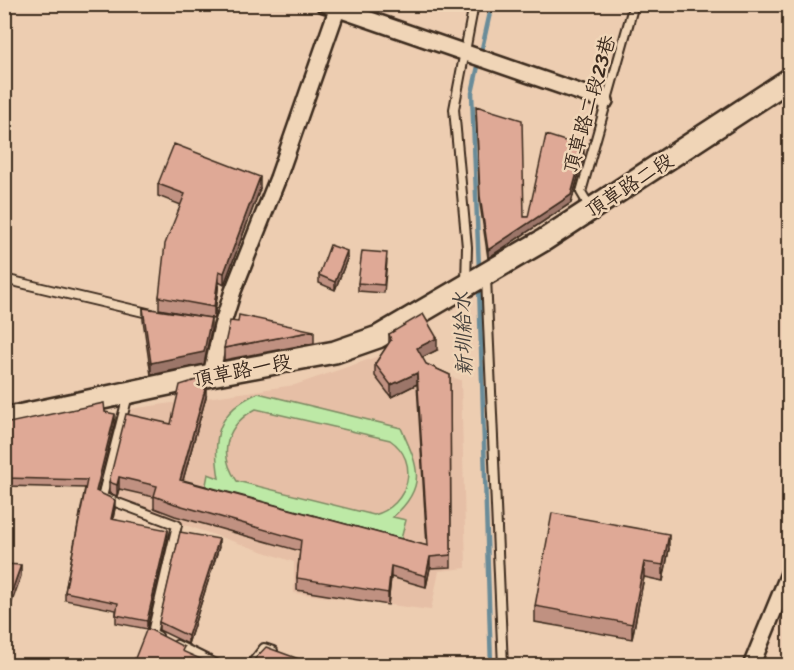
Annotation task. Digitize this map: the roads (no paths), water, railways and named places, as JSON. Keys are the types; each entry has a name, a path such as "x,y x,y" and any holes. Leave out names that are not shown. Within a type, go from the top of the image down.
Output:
{"street":[{"path":"212,375 216,325 278,178 333,6 463,54 605,101"},
{"name":"頂草路二段","path":"466,287 591,210 789,79"},
{"name":"頂草路一段","path":"4,419 357,346 378,337 466,287"},
{"path":"752,666 789,571"}],"lane":[{"path":"466,287 467,247 454,109 474,4"},
{"name":"頂草路二段23巷","path":"591,210 582,192 605,101 634,4"},
{"path":"486,275 503,666"},
{"path":"4,279 165,316"},
{"path":"128,393 102,496 177,525 152,633 220,666"},
{"path":"250,666 264,648 283,655"}],"waterway":[{"name":"新圳給水","path":"479,270 472,93 492,4"},
{"name":"新圳給水","path":"479,284 491,666"}]}
